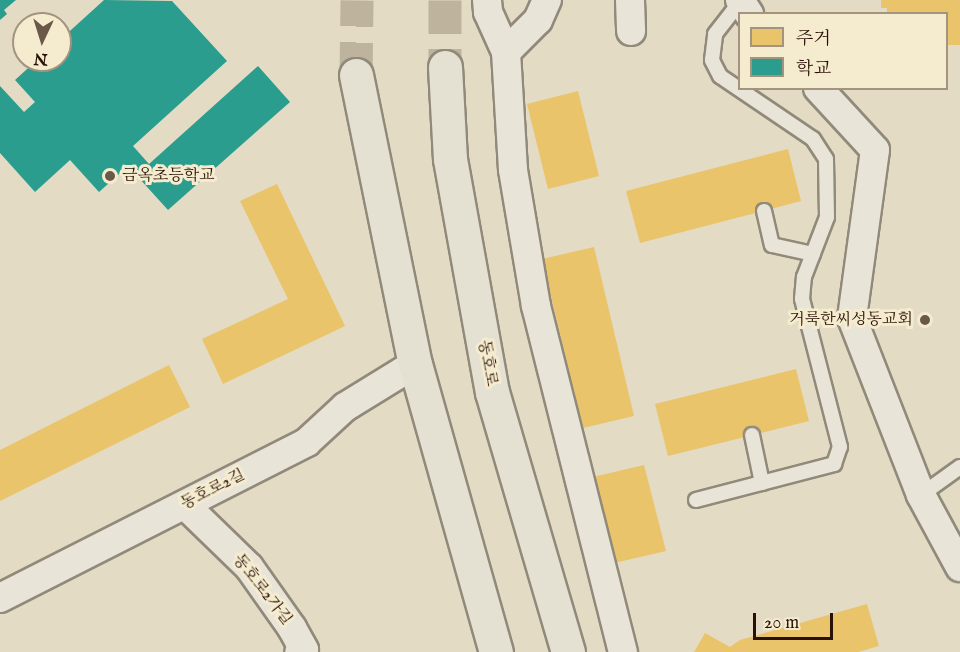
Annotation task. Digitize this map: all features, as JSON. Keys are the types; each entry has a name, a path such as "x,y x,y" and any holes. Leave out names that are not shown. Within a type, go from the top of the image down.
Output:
{"main road":[{"name":"동호로","path":"445,67 450,159 492,392 568,652"},
{"path":"356,75 415,364 496,652"}],"street":[{"path":"487,0 488,12 506,52 513,170 536,306 623,652"},
{"path":"506,52 538,20 547,0"},
{"path":"630,0 631,31"},
{"path":"820,90 875,150 852,318 921,495 960,567"},
{"name":"동호로2길","path":"0,598 308,442 345,407 415,364"},
{"name":"동호로2가길","path":"185,505 249,567 292,628 304,650 299,652"}],"lane":[{"path":"738,88 720,76 712,60 715,34 743,5"},
{"path":"696,500 834,464 840,447 802,299 804,278 827,217 826,159 813,139 741,90"},
{"path":"764,211 772,245 813,254"},
{"path":"752,435 762,483"},
{"path":"921,495 960,466"}],"building: 주거":[{"path":"881,0 960,0 960,45 948,45 948,12 887,12 887,8 881,8"},
{"path":"578,91 599,176 548,189 527,104"},
{"path":"788,149 801,201 640,243 626,191"},
{"path":"277,184 345,326 223,384 202,339 288,299 240,201"},
{"path":"594,247 634,416 583,428 542,259"},
{"path":"169,365 190,407 0,501 0,450"},
{"path":"796,369 809,421 668,456 655,404"},
{"path":"644,465 666,551 614,563 593,477"},
{"path":"867,604 879,646 858,652 694,652 705,633 730,647 740,640"}],"building: 학교":[{"path":"0,0 16,0 4,10 7,14 0,20"},
{"path":"104,0 172,1 227,61 133,146 149,164 258,66 290,102 168,210 128,166 99,192 70,160 35,192 0,153 0,86 24,112 35,102 15,80 24,72 72,72 72,29"}],"tunnel":[{"path":"356,75 357,0"},
{"path":"445,0 445,67"}],"place":[{"name":"금옥초등학교","path":"110,176"},
{"name":"거룩한씨성동교회","path":"925,320"}]}
